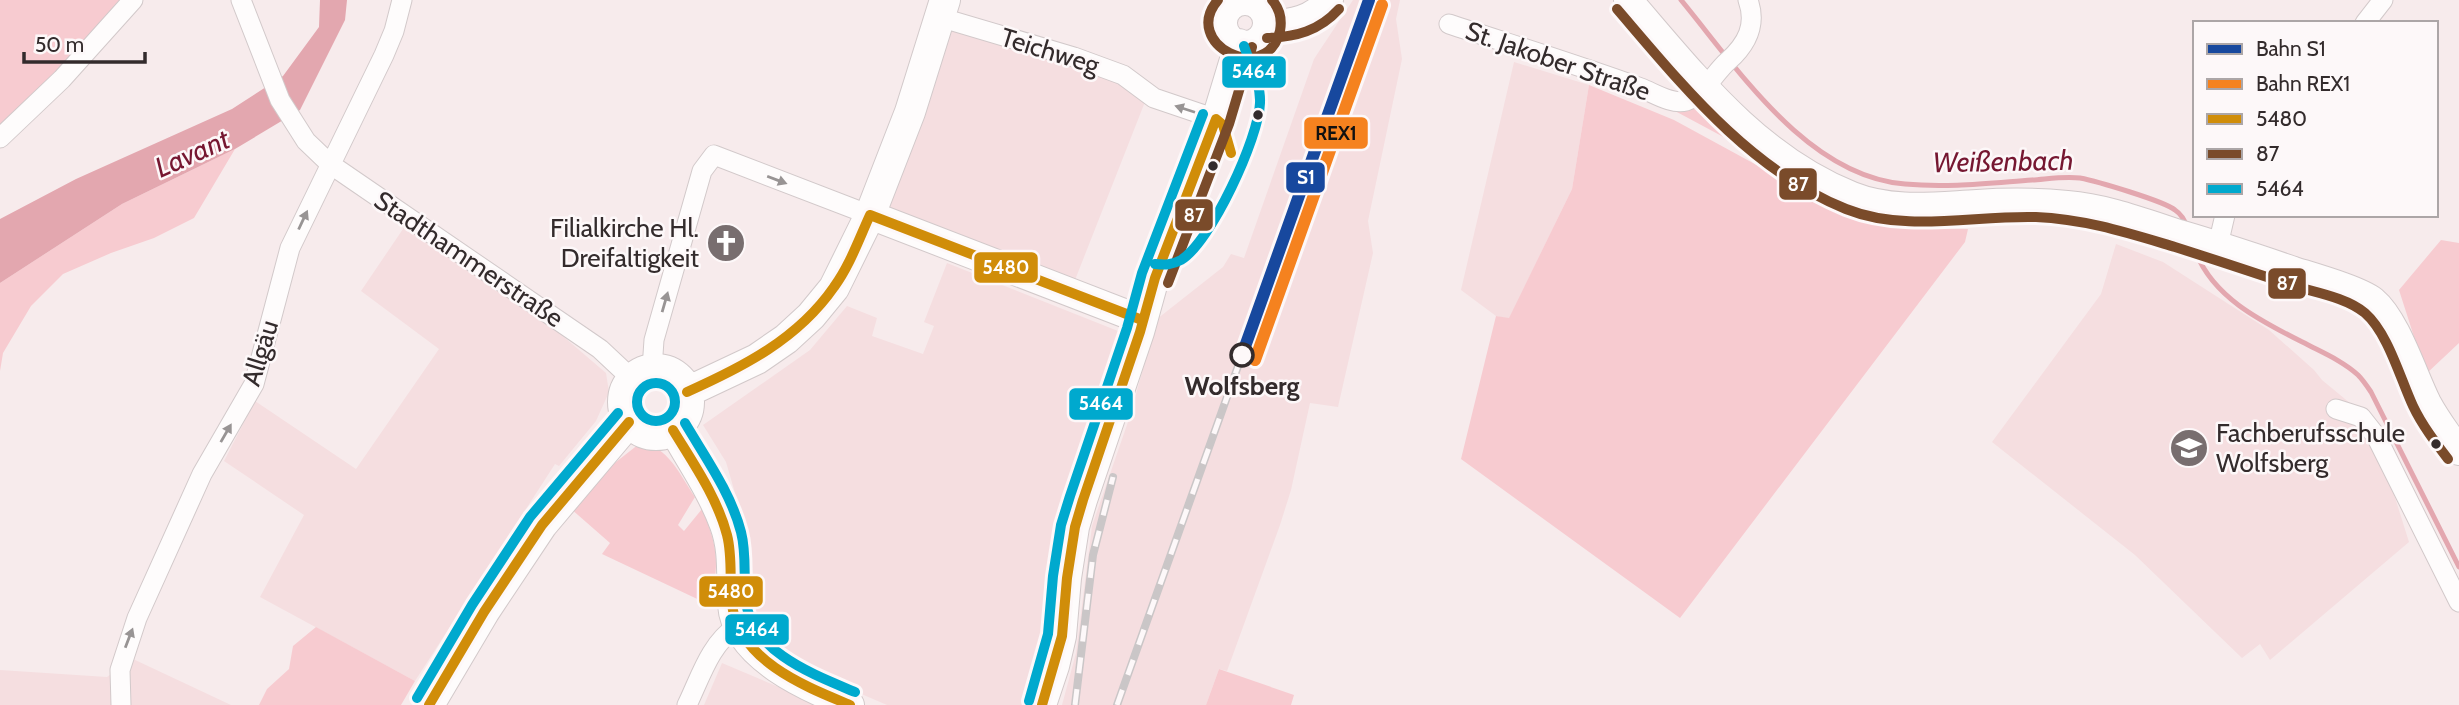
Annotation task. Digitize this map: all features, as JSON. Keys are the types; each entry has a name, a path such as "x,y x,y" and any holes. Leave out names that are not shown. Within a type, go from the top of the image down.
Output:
{"main road":[{"path":"687,392 757,359 786,339 811,316 834,288 870,215 916,94 942,9"},
{"path":"664,370 674,374 687,392 687,414 673,430 662,435 649,435 638,430 629,422 624,411 622,400 625,388 642,374 664,370"},
{"path":"429,705 484,612 542,524 629,422"}],"street":[{"path":"0,138 62,79 133,0"},
{"name":"Stadthammerstraße","path":"241,0 280,100 306,141 330,164 600,349 642,374"},
{"name":"Allgäu","path":"121,705 120,670 133,628 202,474 254,384 290,248 384,55 402,0"},
{"path":"1244,0 1261,7 1267,24 1257,41 1239,43 1230,38 1224,23 1229,8 1244,0"},
{"path":"1267,24 1299,22 1312,16 1329,0"},
{"name":"St. Jakober Straße","path":"1628,0 1710,80 1741,125 1808,174 1855,197 1887,205 1919,208 1979,204 2066,205 2100,210 2331,283 2372,300 2388,318 2428,404 2459,452"},
{"path":"1710,80 1744,44 1751,25 1748,0"},
{"path":"2367,21 2383,0"},
{"name":"Teichweg","path":"942,9 1123,75 1154,97 1216,119"},
{"name":"St. Jakober Straße","path":"1449,24 1625,82 1669,100 1690,100 1710,80"},
{"path":"1042,705 1062,636 1075,527 1140,332 1155,278 1216,119 1239,43"},
{"path":"642,374 702,171 713,155 1142,320"},
{"path":"2200,240 2223,217"},
{"path":"2336,409 2361,417 2376,436 2459,602"},
{"path":"673,430 724,525 732,559 732,606 737,626 745,639 783,672 850,705"},
{"path":"687,705 713,648 725,634 737,626"}],"shaded area":[{"path":"0,0 122,0 52,81 0,131"},
{"path":"1353,0 1400,0 1396,19 1402,59 1368,221 1373,253 1338,407 1310,403 1291,490 1280,525 1227,671 1219,669 1206,705 1062,705 1076,653 1092,526 1129,419 1157,319 1223,267 1231,254 1244,258 1314,59"},
{"path":"952,25 1152,84 1075,280 886,207"},
{"path":"1514,62 1589,85 1572,189 1509,319 1496,316 1461,290"},
{"path":"1589,85 1674,120 1839,210 1875,221 1918,228 1968,229 1965,242 1680,618 1461,459 1496,316 1509,318 1572,189"},
{"path":"1707,106 1772,163 1675,111"},
{"path":"235,149 194,218 154,238 63,274 31,306 3,353 0,371 0,283 122,204"},
{"path":"1200,197 1208,218 1208,237 1202,245 1193,249 1180,242"},
{"path":"405,226 544,320 606,373 609,392 596,421 559,466 555,464 415,681 260,597 304,515 224,461 255,401 356,469 439,349 361,291"},
{"path":"2441,240 2459,243 2459,343 2426,374 2399,290"},
{"name":"Fachberufsschule Wolfsberg","path":"2116,244 2163,262 2269,330 2362,413 2381,453 2409,542 2270,660 2260,644 2242,658 2135,555 1992,442 2101,294"},
{"path":"947,263 1118,331 1122,347 1064,516 1043,662 1029,705 887,705 817,675 771,646 763,633 766,622 755,619 744,524 726,462 703,425 810,350 847,306 877,318 872,336 923,354 934,326 924,322"},
{"path":"639,444 649,445 665,455 695,497 678,525 684,531 702,509 712,535 716,556 710,605 602,554 610,543 570,508 616,462"},
{"path":"316,627 415,681 401,705 259,705 267,689 289,669 293,646"},
{"path":"133,659 231,705 0,705 0,670 107,677"},
{"path":"722,663 821,705 704,705"},
{"path":"1219,669 1294,695 1291,705 1206,705"}],"water":[{"name":"Lavant","path":"320,0 347,0 345,20 300,110 235,149 122,204 0,283 0,219 76,179 232,109 283,76 319,27"}],"waterway":[{"name":"Weißenbach","path":"1681,0 1726,57 1778,115 1806,140 1837,162 1870,177 1905,184 1937,185 2080,178 2168,206 2179,214 2187,227"},
{"name":"Weißenbach","path":"2195,250 2203,268 2215,283 2243,309 2336,360 2362,379 2459,567"}],"railway":[{"path":"1117,705 1242,355"},
{"path":"1075,705 1093,555 1113,477"}],"rail line":[{"name":"S1","path":"1242,355 1369,0"},
{"name":"REX1","path":"1255,360 1382,5"}],"transit line":[{"name":"87","path":"1218,0 1209,16 1210,31 1217,44 1230,53 1244,57 1259,56 1272,48 1281,23 1277,7 1272,0"},
{"name":"87","path":"1267,38 1288,36 1315,28 1339,9"},
{"name":"87","path":"1617,9 1693,96 1749,149 1811,192 1846,209 1869,216 1916,222 2036,217 2089,224 2175,247 2357,307 2380,332 2417,413 2448,459"},
{"name":"5464","path":"1155,264 1175,263 1193,249 1219,211 1242,163 1258,119 1260,103 1257,81 1244,46"},
{"name":"87","path":"1168,283 1229,124 1252,47"},
{"name":"5464","path":"1029,701 1048,634 1061,525 1127,328 1142,273 1203,114"},
{"name":"5480","path":"1042,705 1062,636 1067,578 1075,527 1083,500 1140,332 1155,278 1216,119 1223,125 1231,153"},
{"name":"5480","path":"870,215 1142,320"},
{"name":"5480","path":"687,392 749,362 804,322 840,279 870,215"},
{"name":"5464","path":"656,383 669,389 675,402 669,415 656,421 643,415 637,402 643,389 656,383"},
{"name":"5464","path":"417,698 472,605 530,517 618,413"},
{"name":"5480","path":"429,705 484,612 542,525 629,422"},
{"name":"5464","path":"685,423 717,476 737,518 744,549 746,601 750,619 772,648 787,659 855,692"},
{"name":"5480","path":"673,430 704,481 723,521 730,552 732,605 737,625 747,642 777,669 850,705"}],"place":[{"name":"Filialkirche Hl. Dreifaltigkeit","path":"726,243"},
{"name":"Wolfsberg","path":"1242,355"},
{"name":"Fachberufsschule Wolfsberg","path":"2189,448"}]}
